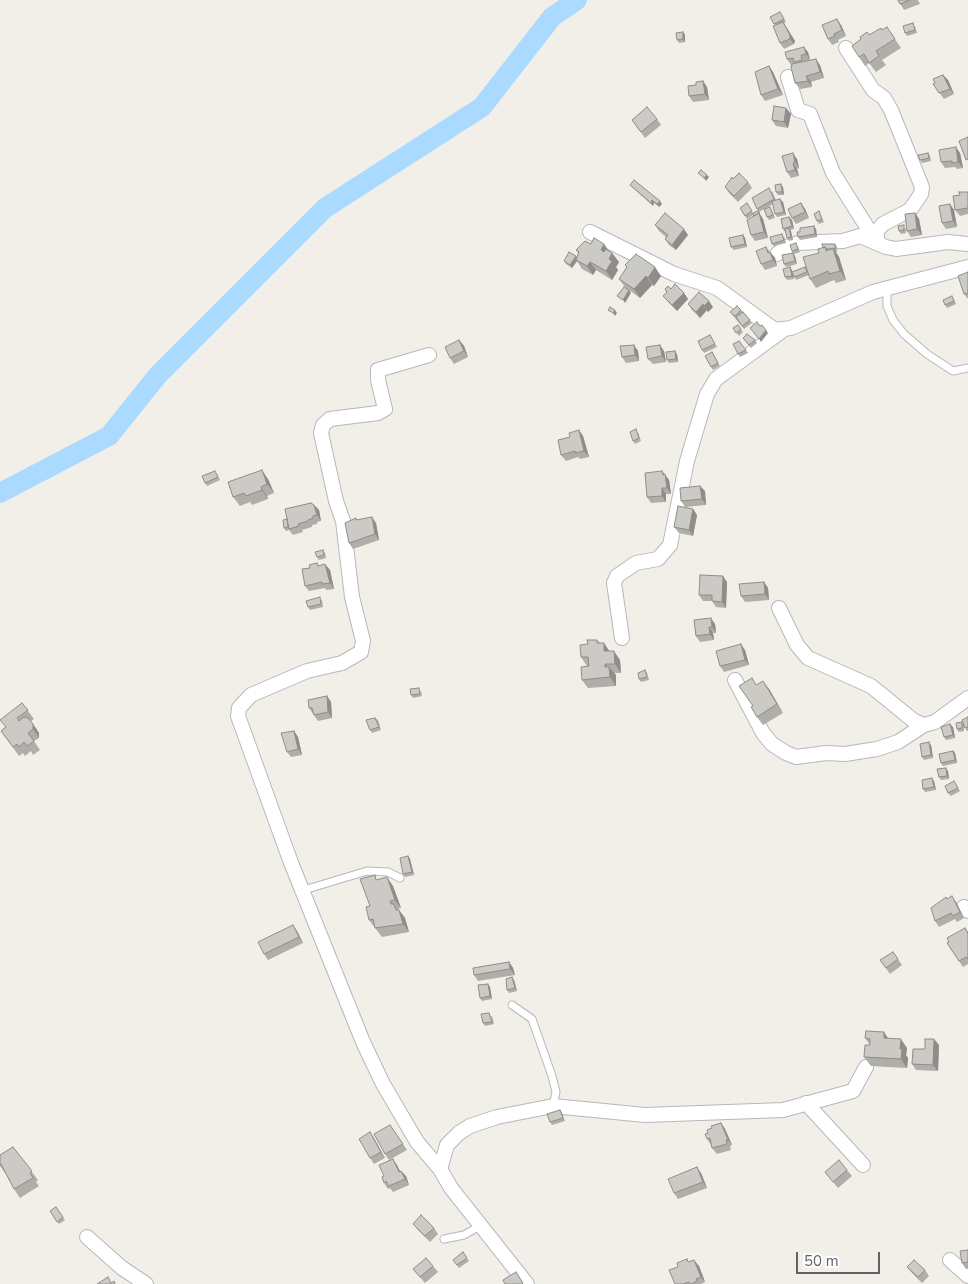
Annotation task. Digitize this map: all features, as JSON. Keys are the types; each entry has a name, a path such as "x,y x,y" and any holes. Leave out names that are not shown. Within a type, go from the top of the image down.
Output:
{"street":[{"path":"846,48 874,90 884,98 891,110 922,187 921,194 910,210 884,224 877,231 877,243"},
{"path":"788,77 798,110 810,114 833,173 877,243"},
{"path":"590,232 674,274 717,288 775,330 783,330"},
{"path":"777,254 787,247 798,243 843,241 860,236 896,249 948,242 968,244"},
{"path":"622,638 614,583 617,576 636,563 658,558 670,545 687,461 707,394 716,379 783,330 861,296 968,267"},
{"path":"428,355 378,370 378,380 385,409 378,413 330,419 323,425 321,434 336,501 343,521 352,597 363,641 361,652 342,663 307,671 251,696 239,708 240,724 290,860 304,890 363,1042 383,1084 416,1142 440,1169 451,1188 527,1284"},
{"path":"779,608 798,645 808,658 871,686 897,708 924,725"},
{"path":"735,680 763,733 772,744 796,757 826,753 845,754 877,749 898,742 924,725 935,722 968,698"},
{"path":"440,1169 447,1145 459,1133 470,1126 498,1116 553,1106 645,1115 765,1111 789,1108 853,1090 866,1067"},
{"path":"806,1103 863,1165"},
{"path":"87,1237 122,1268 146,1284"},
{"path":"950,1260 968,1276"}],"lane":[{"path":"887,288 887,306 893,320 904,334 927,354 953,371 968,368"},
{"path":"304,890 367,871 388,872 400,878"},
{"path":"512,1005 532,1019 556,1092 553,1106"},
{"path":"444,1238 464,1235 480,1226"}],"building":[{"path":"898,0 910,0 900,4"},
{"path":"780,12 784,19 774,24 770,17"},
{"path":"837,19 842,30 828,39 822,25"},
{"path":"783,22 790,35 790,39 780,43 773,26"},
{"path":"913,23 915,30 905,33 903,26"},
{"path":"887,27 895,39 876,51 879,56 869,63 864,54 859,57 852,46 861,39 860,37 867,32 869,35 881,28 882,30"},
{"path":"683,32 683,39 677,40 676,33"},
{"path":"804,47 806,54 801,55 802,60 794,62 793,58 787,59 785,52"},
{"path":"816,59 820,72 806,76 808,81 795,83 792,64"},
{"path":"769,66 778,89 761,95 755,72"},
{"path":"943,75 950,89 939,93 933,84 935,83 933,79"},
{"path":"703,81 705,94 689,96 688,86 696,85 696,82"},
{"path":"774,106 786,108 784,122 772,120"},
{"path":"647,107 657,119 641,132 632,120"},
{"path":"968,137 968,159 966,160 959,141"},
{"path":"956,147 958,162 941,162 939,150"},
{"path":"793,153 795,170 787,172 782,156"},
{"path":"928,153 929,158 920,160 918,155"},
{"path":"701,170 707,175 704,178 698,173"},
{"path":"739,173 748,182 734,196 725,187 732,177 733,179"},
{"path":"634,180 660,201 657,204 652,200 651,203 630,185"},
{"path":"781,184 782,192 776,192 775,185"},
{"path":"769,188 774,199 757,209 752,198"},
{"path":"959,192 968,192 968,208 955,210 953,196 960,195"},
{"path":"780,199 784,212 775,214 772,201"},
{"path":"747,203 752,211 745,216 740,208"},
{"path":"801,203 805,212 792,218 788,209"},
{"path":"950,204 953,221 942,223 939,206"},
{"path":"770,207 773,215 767,217 764,209"},
{"path":"819,211 822,219 817,221 814,214"},
{"path":"665,213 684,229 672,245 665,239 668,235 655,225"},
{"path":"759,213 764,232 751,235 747,220"},
{"path":"915,213 917,229 907,231 905,214"},
{"path":"789,217 792,226 783,229 781,219"},
{"path":"904,225 904,230 899,231 898,226"},
{"path":"814,226 815,234 798,237 797,232 800,232 800,228"},
{"path":"789,228 791,237 787,238 785,229"},
{"path":"782,234 784,240 772,244 770,237"},
{"path":"743,235 745,244 731,247 729,238"},
{"path":"594,238 604,244 601,250 604,252 606,249 612,253 609,259 612,261 606,271 590,262 587,266 576,260 579,252 576,250 585,241 591,244"},
{"path":"796,243 798,249 792,251 790,245"},
{"path":"822,244 835,244 835,249 823,248"},
{"path":"766,247 773,260 761,264 756,251"},
{"path":"825,247 826,251 833,248 840,271 829,274 828,271 810,279 803,257 819,253 818,249"},
{"path":"569,252 576,256 570,265 564,261"},
{"path":"793,253 795,261 784,264 782,255"},
{"path":"636,254 655,267 648,278 646,276 634,289 619,279 627,267 625,265"},
{"path":"790,267 792,276 785,277 783,269"},
{"path":"805,267 807,272 794,277 792,272"},
{"path":"968,272 968,293 964,294 958,276"},
{"path":"675,284 684,293 672,305 663,296 667,292 665,289 668,286 671,289"},
{"path":"624,287 629,290 623,300 617,296"},
{"path":"699,292 709,301 704,306 703,304 696,312 688,304"},
{"path":"952,296 954,301 945,305 943,300"},
{"path":"737,306 741,310 735,316 730,312"},
{"path":"610,307 615,310 613,313 608,310"},
{"path":"743,312 750,320 742,326 736,317"},
{"path":"757,322 766,330 759,339 750,328"},
{"path":"738,325 741,329 736,333 733,328"},
{"path":"747,334 755,340 749,345 743,338"},
{"path":"710,335 715,344 702,350 698,341"},
{"path":"459,340 464,351 450,358 445,347"},
{"path":"739,341 746,350 738,354 733,344"},
{"path":"634,345 635,355 622,357 620,346"},
{"path":"660,345 662,356 648,359 646,347"},
{"path":"675,351 676,359 667,360 666,352"},
{"path":"712,352 718,363 711,367 705,356"},
{"path":"636,429 639,438 633,441 630,432"},
{"path":"579,430 584,451 575,453 575,451 561,455 558,440 570,437 569,433"},
{"path":"262,470 267,484 261,487 262,490 246,496 244,493 233,497 228,482"},
{"path":"215,471 218,477 205,483 202,476"},
{"path":"662,471 663,475 665,474 667,488 662,488 662,496 647,497 645,473"},
{"path":"700,486 702,499 681,501 680,488"},
{"path":"311,503 314,505 317,515 308,521 298,524 299,526 289,529 285,509"},
{"path":"678,506 693,509 689,530 674,527"},
{"path":"372,517 375,534 349,543 345,523 356,518 356,520"},
{"path":"287,519 288,527 284,528 283,520"},
{"path":"323,550 324,555 317,557 315,552"},
{"path":"317,563 318,566 325,564 330,583 322,584 322,582 305,586 302,569 310,568 309,565"},
{"path":"700,575 723,576 722,602 712,601 712,595 699,595"},
{"path":"764,582 765,594 741,596 739,584"},
{"path":"320,597 321,604 308,607 306,601"},
{"path":"711,618 712,627 709,627 710,634 696,636 694,620"},
{"path":"587,640 597,640 597,643 604,643 604,651 614,651 615,664 605,664 605,667 609,667 610,677 582,680 581,667 589,666 588,657 581,657 580,645 588,644"},
{"path":"741,644 745,660 720,666 716,651"},
{"path":"645,670 647,677 639,679 638,673"},
{"path":"752,678 756,685 763,681 777,704 757,717 751,707 753,706 739,686"},
{"path":"419,688 420,694 411,695 410,689"},
{"path":"327,696 328,712 314,715 312,708 309,708 308,700"},
{"path":"22,703 28,710 17,718 19,721 24,717 28,718 33,724 33,729 28,733 34,741 27,746 24,742 19,747 17,744 13,747 1,731 6,727 0,720"},
{"path":"968,717 968,727 965,728 962,720"},
{"path":"375,718 379,727 370,730 366,720"},
{"path":"962,722 962,728 957,729 956,723"},
{"path":"950,724 953,735 944,737 941,727"},
{"path":"294,731 298,749 287,752 281,733"},
{"path":"929,742 931,755 922,757 920,744"},
{"path":"953,751 955,760 941,763 939,754"},
{"path":"946,768 947,776 939,777 937,769"},
{"path":"932,778 934,787 923,789 922,780"},
{"path":"954,781 958,788 948,793 945,786"},
{"path":"408,856 412,872 403,874 400,858"},
{"path":"375,875 376,880 387,877 395,900 390,901 391,904 394,904 396,910 399,910 403,924 375,928 373,919 369,920 366,907 370,906 360,879"},
{"path":"952,896 960,912 953,916 951,913 935,921 931,908 946,897 947,899"},
{"path":"293,925 299,937 264,954 258,942"},
{"path":"965,928 968,934 968,959 966,957 959,961 947,943 949,942 947,938"},
{"path":"893,952 898,959 886,968 880,960"},
{"path":"509,962 510,969 474,975 473,968"},
{"path":"512,977 515,988 507,990 506,979"},
{"path":"488,984 490,996 480,998 478,985"},
{"path":"489,1013 492,1022 483,1023 481,1014"},
{"path":"866,1031 884,1032 884,1038 901,1039 901,1059 864,1057 865,1045 870,1045 870,1039 865,1038"},
{"path":"925,1039 934,1039 933,1065 912,1064 913,1049 925,1049"},
{"path":"560,1110 563,1118 550,1122 547,1114"},
{"path":"721,1123 728,1140 726,1140 727,1144 712,1148 710,1138 707,1139 705,1134 708,1133 707,1130 712,1128 711,1126"},
{"path":"390,1125 403,1144 385,1154 374,1134"},
{"path":"370,1132 381,1152 370,1158 359,1139"},
{"path":"13,1147 32,1171 30,1173 33,1178 14,1189 0,1165 0,1155"},
{"path":"393,1159 399,1172 401,1171 405,1179 389,1186 386,1181 384,1183 382,1177 384,1176 379,1165"},
{"path":"839,1160 847,1170 833,1182 825,1172"},
{"path":"697,1167 703,1182 674,1193 668,1179"},
{"path":"56,1207 63,1217 57,1222 50,1211"},
{"path":"421,1215 434,1228 425,1236 413,1224"},
{"path":"968,1250 968,1262 962,1263 960,1251"},
{"path":"463,1252 467,1258 457,1265 453,1260"},
{"path":"426,1258 433,1266 420,1277 413,1269"},
{"path":"687,1259 688,1262 694,1260 701,1277 691,1284 689,1282 675,1284 669,1270 678,1267 677,1263"},
{"path":"914,1260 925,1270 918,1277 907,1267"},
{"path":"516,1272 523,1283 505,1284 503,1280"},
{"path":"108,1277 111,1283 114,1281 115,1284 97,1284"}],"waterway":[{"path":"0,493 109,436 158,375 325,208 482,107 552,17 577,0"}]}
